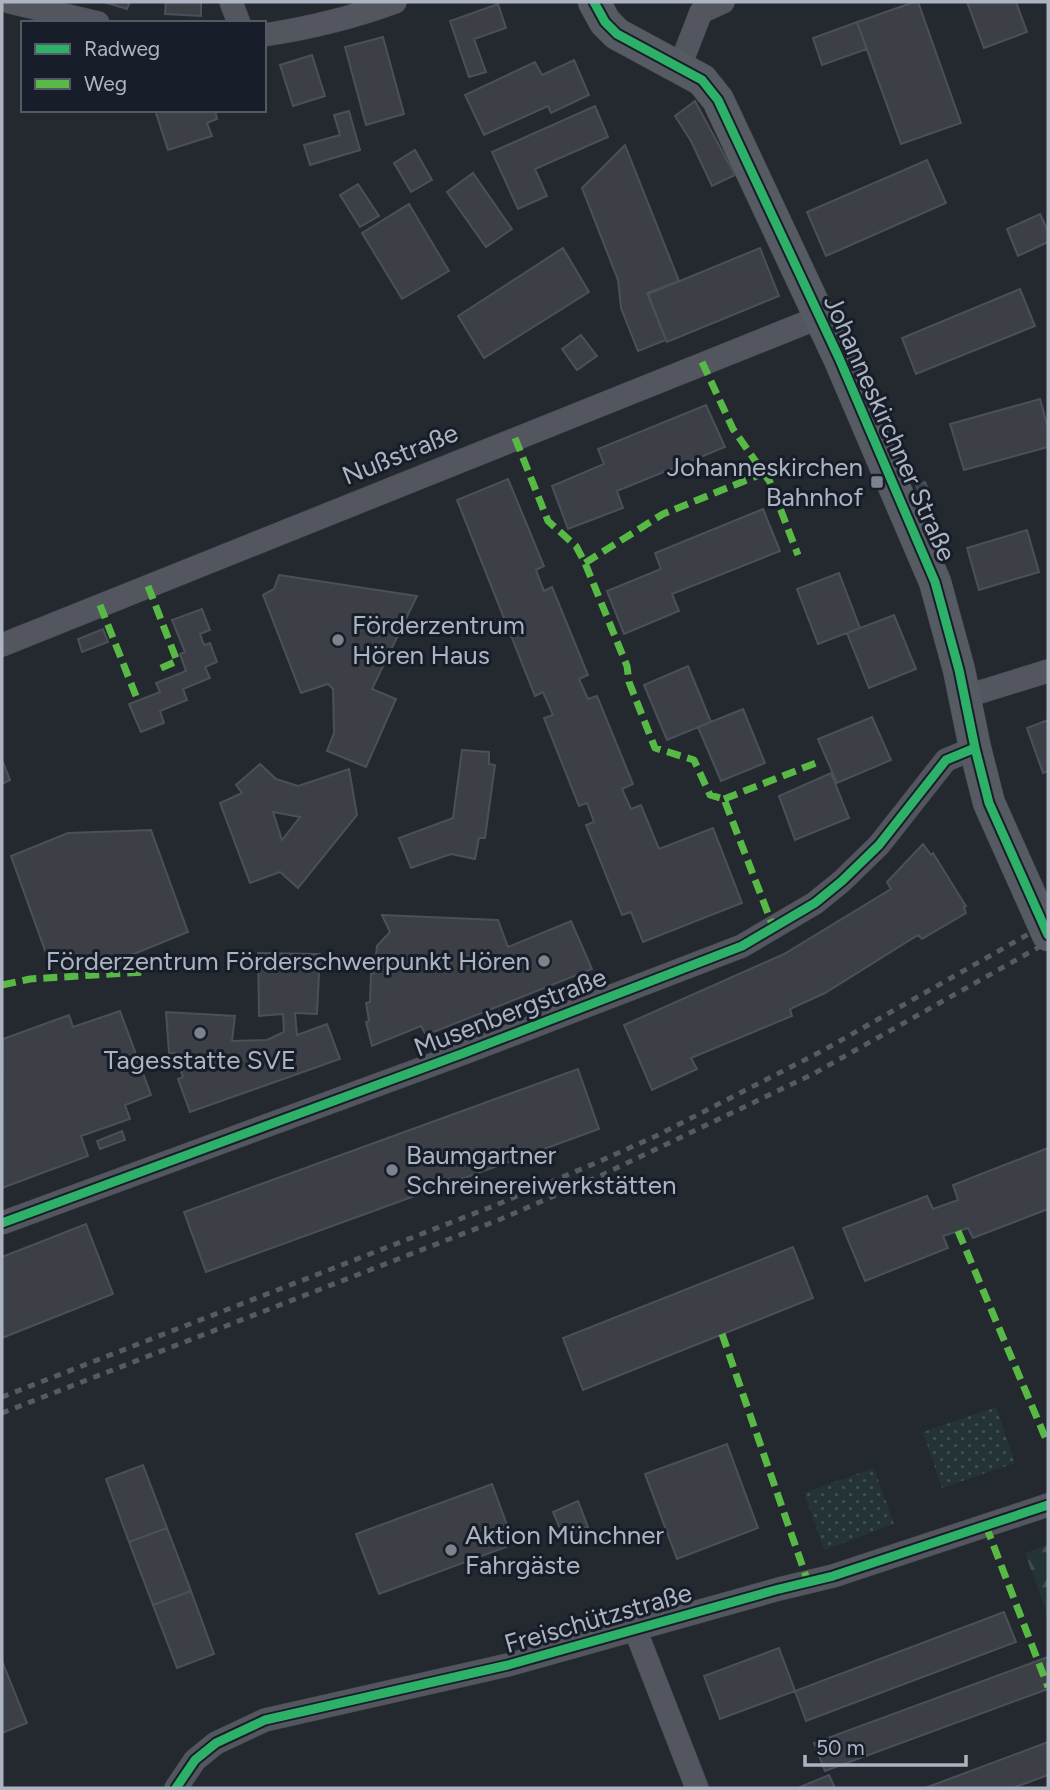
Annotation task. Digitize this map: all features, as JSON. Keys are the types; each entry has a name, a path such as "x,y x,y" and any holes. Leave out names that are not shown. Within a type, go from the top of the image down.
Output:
{"street":[{"path":"10,2 90,21"},
{"path":"231,2 238,21"},
{"path":"266,35 307,29 357,16 395,2"},
{"name":"Johanneskirchner Straße","path":"594,2 605,22 617,34 702,80 718,100 885,461 935,582 989,803 1048,935"},
{"path":"680,66 701,12 723,2"},
{"name":"Nußstraße","path":"2,645 820,317"},
{"path":"964,697 1048,671"},
{"name":"Musenbergstraße","path":"2,1223 452,1057 742,946 815,903 842,881 879,845 946,760 975,748"},
{"name":"Freischützstraße","path":"176,1788 195,1760 216,1743 265,1720 508,1665 833,1576 1048,1505"},
{"path":"635,1629 697,1788"}],"green space":[{"path":"996,1407 1015,1463 942,1488 923,1432"},
{"path":"874,1468 894,1524 824,1550 804,1493"},
{"path":"1048,1545 1048,1616 1025,1553"}],"building":[{"path":"104,2 130,2 127,9"},
{"path":"166,2 201,2 201,16 165,14"},
{"path":"918,2 961,123 901,144 857,22"},
{"path":"967,2 1016,2 1027,32 984,48"},
{"path":"498,4 506,28 474,39 486,72 469,77 450,21"},
{"path":"857,22 867,49 822,65 813,38"},
{"path":"383,37 404,114 366,125 345,47"},
{"path":"312,55 325,96 293,106 280,65"},
{"path":"574,60 589,95 551,113 548,106 484,135 465,95 535,62 542,75"},
{"path":"695,101 735,175 712,186 691,141 675,116"},
{"path":"595,106 608,137 535,169 547,196 518,209 492,152"},
{"path":"349,111 360,150 310,165 304,145 340,135 334,115"},
{"path":"156,112 215,112 217,119 207,123 212,136 168,150"},
{"path":"625,145 679,281 647,293 666,340 638,351 621,308 618,280 582,188"},
{"path":"415,150 432,180 411,192 394,163"},
{"path":"927,160 946,203 826,256 807,212"},
{"path":"473,173 512,229 486,247 447,192"},
{"path":"358,184 379,216 360,227 340,195"},
{"path":"409,204 449,271 402,299 362,233"},
{"path":"1040,214 1048,231 1048,242 1018,256 1007,229"},
{"path":"563,248 589,292 484,358 458,316"},
{"path":"760,248 779,296 667,342 648,294"},
{"path":"1020,289 1035,326 916,374 902,338"},
{"path":"581,335 597,356 577,370 562,349"},
{"path":"1040,399 1048,428 1048,447 964,470 950,424"},
{"path":"706,405 725,447 617,491 623,508 568,529 552,486 604,464 598,449"},
{"path":"508,479 544,566 536,570 544,591 552,587 588,675 579,679 588,699 597,696 633,784 622,789 631,809 641,805 659,849 713,828 742,903 643,942 631,912 622,915 586,825 594,822 587,803 579,806 544,718 553,715 543,692 535,696 457,500"},
{"path":"925,482 929,492 920,495 916,485"},
{"path":"763,509 780,551 672,594 679,611 624,634 607,591 661,569 655,553"},
{"path":"1027,530 1039,572 979,590 967,548"},
{"path":"839,573 860,628 818,644 797,589"},
{"name":"Förderzentrum Hören Haus","path":"279,575 417,596 372,689 396,699 366,767 327,751 334,733 333,689 328,684 301,693 263,595 274,589"},
{"path":"202,609 210,630 200,634 204,645 210,643 217,662 205,667 210,678 183,689 187,700 160,711 164,723 141,732 129,704 160,692 156,683 186,671 180,654 185,652 172,620"},
{"path":"894,615 916,669 869,688 847,633"},
{"path":"103,629 108,642 82,652 78,639"},
{"path":"688,666 711,722 667,740 644,685"},
{"path":"743,709 765,763 721,781 698,727"},
{"path":"872,717 891,760 837,783 818,739"},
{"path":"1048,720 1048,771 1043,773 1027,728"},
{"path":"462,750 489,752 489,764 495,765 485,838 479,838 475,859 451,854 411,868 399,838 453,818"},
{"path":"2,760 10,780 2,784"},
{"path":"260,764 276,779 298,786 349,769 357,815 298,888 280,872 250,883 220,803 242,793 236,785","holes":["273,812 300,817 282,840"]},
{"path":"831,773 849,818 795,840 779,796"},
{"path":"151,830 188,932 124,958 47,956 11,856 68,833"},
{"path":"923,844 931,855 933,853 966,906 966,913 922,939 918,935 825,993 790,1009 792,1016 691,1058 697,1069 652,1090 624,1025 784,954 891,889 887,882"},
{"path":"382,915 498,920 508,947 571,921 592,969 426,1035 421,1026 372,1046 366,1022 369,1021 366,1003 370,1002 371,973 374,974 377,946 390,932"},
{"name":"Tagesstatte SVE","path":"258,953 320,954 317,1014 295,1013 297,1035 327,1024 340,1059 190,1112 178,1079 183,1077 175,1053 169,1053 166,1012 235,1016 232,1041 267,1040 284,1032 283,1014 259,1016"},
{"path":"120,1011 151,1095 125,1105 130,1119 81,1136 88,1156 2,1188 3,1039 69,1015 73,1027"},
{"name":"Baumgartner Schreinereiwerkstätten","path":"578,1069 599,1129 206,1272 184,1212"},
{"path":"122,1131 125,1140 100,1149 97,1141"},
{"path":"1048,1148 1048,1209 973,1238 968,1228 943,1236 948,1248 865,1281 843,1228 927,1196 933,1209 958,1200 953,1185"},
{"path":"86,1224 113,1294 2,1338 2,1257"},
{"path":"793,1247 813,1298 583,1390 563,1338"},
{"path":"727,1444 758,1528 677,1559 645,1474"},
{"path":"143,1465 167,1528 129,1542 106,1479"},
{"path":"492,1484 514,1544 379,1594 356,1534"},
{"path":"578,1501 588,1527 564,1538 553,1512"},
{"path":"167,1528 191,1591 153,1605 129,1542"},
{"path":"191,1591 214,1654 177,1668 153,1605"},
{"path":"1004,1612 1016,1642 806,1721 795,1691"},
{"path":"779,1648 795,1691 720,1719 704,1676"},
{"path":"1048,1657 1048,1689 825,1771 814,1743"},
{"path":"2,1661 27,1723 2,1733"},
{"path":"1048,1742 1048,1775 1013,1788 925,1788"},
{"path":"829,1775 835,1788 798,1788"}],"railway":[{"path":"2,1397 496,1205 656,1136 822,1051 1048,923"},
{"path":"2,1413 501,1219 602,1175 813,1074 1048,942"}],"marked path":[{"path":"702,362 733,429 770,482 798,555"},
{"path":"515,438 548,521 576,546 585,563 627,666 629,682 655,748 694,760 710,795 724,799 774,929"},
{"path":"585,563 663,514 764,473"},
{"path":"148,586 177,661 159,669"},
{"path":"100,605 136,696"},
{"path":"724,799 821,761"},
{"path":"2,985 30,979 144,972"},
{"path":"958,1231 1048,1444"},
{"path":"722,1334 808,1582"},
{"path":"986,1526 1048,1687"}],"cycle path":[{"path":"594,2 605,22 617,34 702,80 718,100 839,358 935,582 959,670 989,803 1048,935"},
{"path":"2,1223 464,1053 742,946 815,903 842,881 879,845 946,760 975,748"},
{"path":"176,1788 195,1760 216,1743 265,1720 508,1665 833,1576 1048,1505"}],"place":[{"name":"Johanneskirchen Bahnhof","path":"877,482"},
{"name":"Förderzentrum Hören Haus","path":"338,640"},
{"name":"Förderzentrum Förderschwerpunkt Hören","path":"544,961"},
{"name":"Tagesstatte SVE","path":"200,1033"},
{"name":"Baumgartner Schreinereiwerkstätten","path":"392,1170"},
{"name":"Aktion Münchner Fahrgäste","path":"451,1550"}]}
